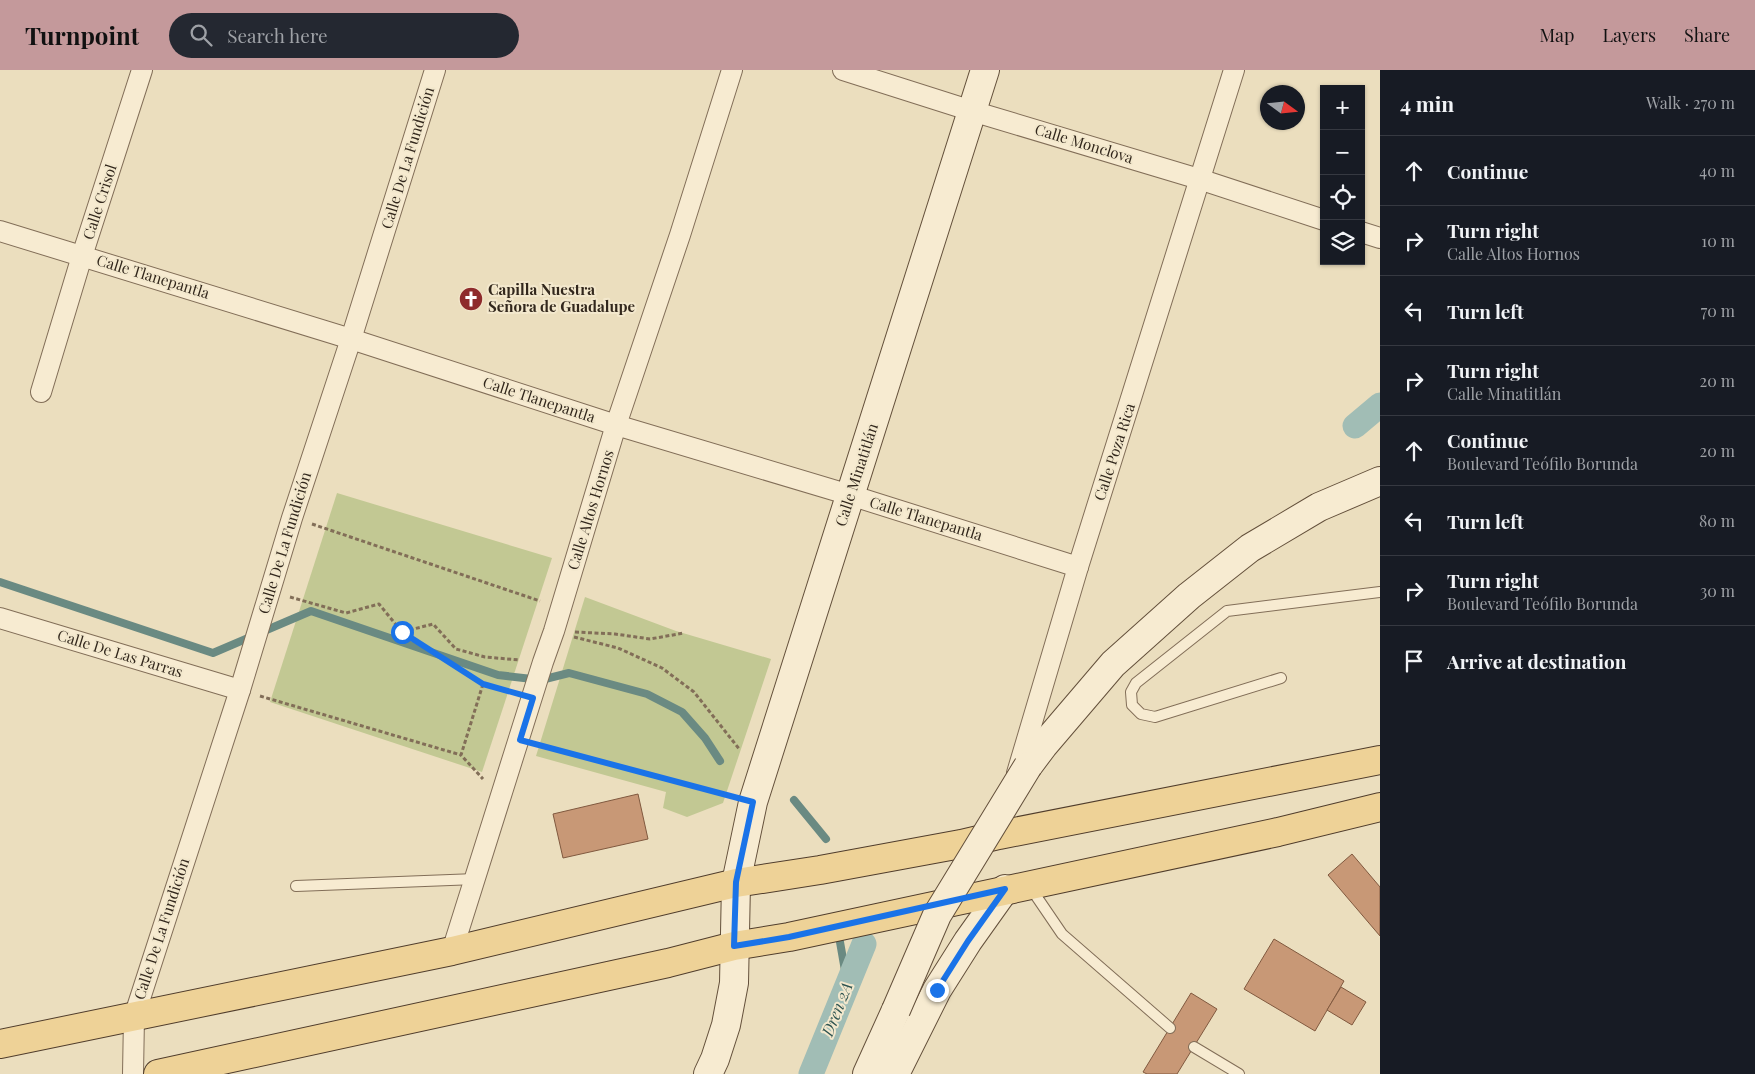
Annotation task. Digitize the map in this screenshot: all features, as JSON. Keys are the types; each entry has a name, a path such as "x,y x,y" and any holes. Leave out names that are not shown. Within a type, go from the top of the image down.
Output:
{"main road":[{"name":"Calle Minatitlán","path":"708,1074 726,1025 734,983 736,882 753,802 985,70"},
{"path":"867,1074 937,915 1028,766 1043,746 1120,658 1189,596 1250,548 1319,507 1380,481"},
{"path":"0,1044 452,951 736,882 820,870 961,844 1380,760"},
{"path":"158,1074 228,1062 734,946 1278,832 1377,809"},
{"path":"895,1074 937,990 968,941 1016,887"}],"street":[{"name":"Calle Crisol","path":"41,392 82,256 142,70"},
{"name":"Calle De La Fundición","path":"133,1074 134,1017 240,690 292,518 352,339 435,70"},
{"name":"Calle Altos Hornos","path":"452,951 543,662 562,608 616,425 680,235 732,70"},
{"name":"Calle Monclova","path":"843,70 1199,179 1320,219"},
{"name":"Calle Poza Rica","path":"999,835 1078,567 1234,70"},
{"name":"Calle Tlanepantla","path":"0,231 352,339 616,425 850,495 1078,567"},
{"path":"1365,233 1380,238"},
{"name":"Calle De Las Parras","path":"0,618 240,690"}],"lane":[{"path":"1282,678 1155,717 1141,714 1132,705 1131,692 1136,683 1227,610 1380,592"},
{"path":"296,886 476,879"},
{"path":"1016,887 1062,934 1170,1028"},
{"path":"1194,1046 1239,1074"}],"path":[{"path":"292,518 562,608"},
{"path":"270,592 346,613 379,604 402,632 483,684 533,698"},
{"path":"402,632 433,624 456,649 485,657 543,662"},
{"path":"554,631 615,634 650,639 684,634"},
{"path":"554,631 618,648 662,668 694,692 740,750"},
{"path":"460,754 483,684"},
{"path":"240,690 460,754 501,798"},
{"path":"520,740 753,802"}],"green space":[{"path":"337,493 552,558 482,772 270,702"},
{"path":"585,597 676,631 771,659 723,803 687,817 663,808 666,792 536,756"}],"building":[{"path":"638,794 648,839 563,858 553,814"},
{"path":"1352,854 1380,887 1380,936 1328,875"},
{"path":"1274,939 1344,981 1315,1031 1244,989"},
{"path":"1341,987 1366,1002 1352,1025 1327,1010"},
{"path":"1191,993 1217,1009 1177,1074 1147,1074 1143,1072"}],"waterway":[{"name":"Dren 2A","path":"1355,426 1380,405"},
{"path":"0,582 213,653 311,611 498,675 541,680 569,673 647,694 682,712 705,738 720,761"},
{"path":"794,800 826,839"},
{"path":"840,942 847,982"},
{"name":"Dren 2A","path":"811,1074 864,944"}],"place":[{"name":"Capilla Nuestra Señora de Guadalupe","path":"471,299"}],"route":[{"path":"402,632 483,684 533,698 520,740 753,802 736,882 734,946 789,937 1005,889 968,941 937,990"}]}
